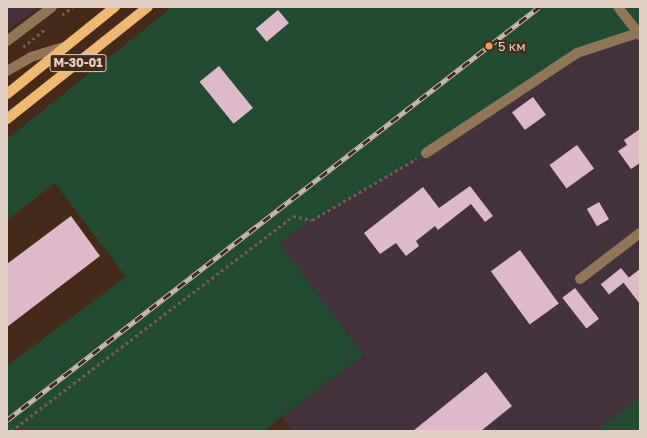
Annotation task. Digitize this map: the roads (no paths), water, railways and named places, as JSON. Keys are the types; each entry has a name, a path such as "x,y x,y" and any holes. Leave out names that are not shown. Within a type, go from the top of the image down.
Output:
{"main road":[{"name":"М-30-01","path":"7,94 114,7"},
{"name":"М-30-01","path":"7,119 148,7"}],"street":[{"path":"7,42 52,7"},
{"path":"426,153 577,53 639,34 618,7"},
{"path":"7,71 31,57 66,46"},
{"path":"580,279 640,233"}],"railway":[{"path":"7,420 539,7"}],"place":[{"name":"5 км","path":"489,46"}]}
